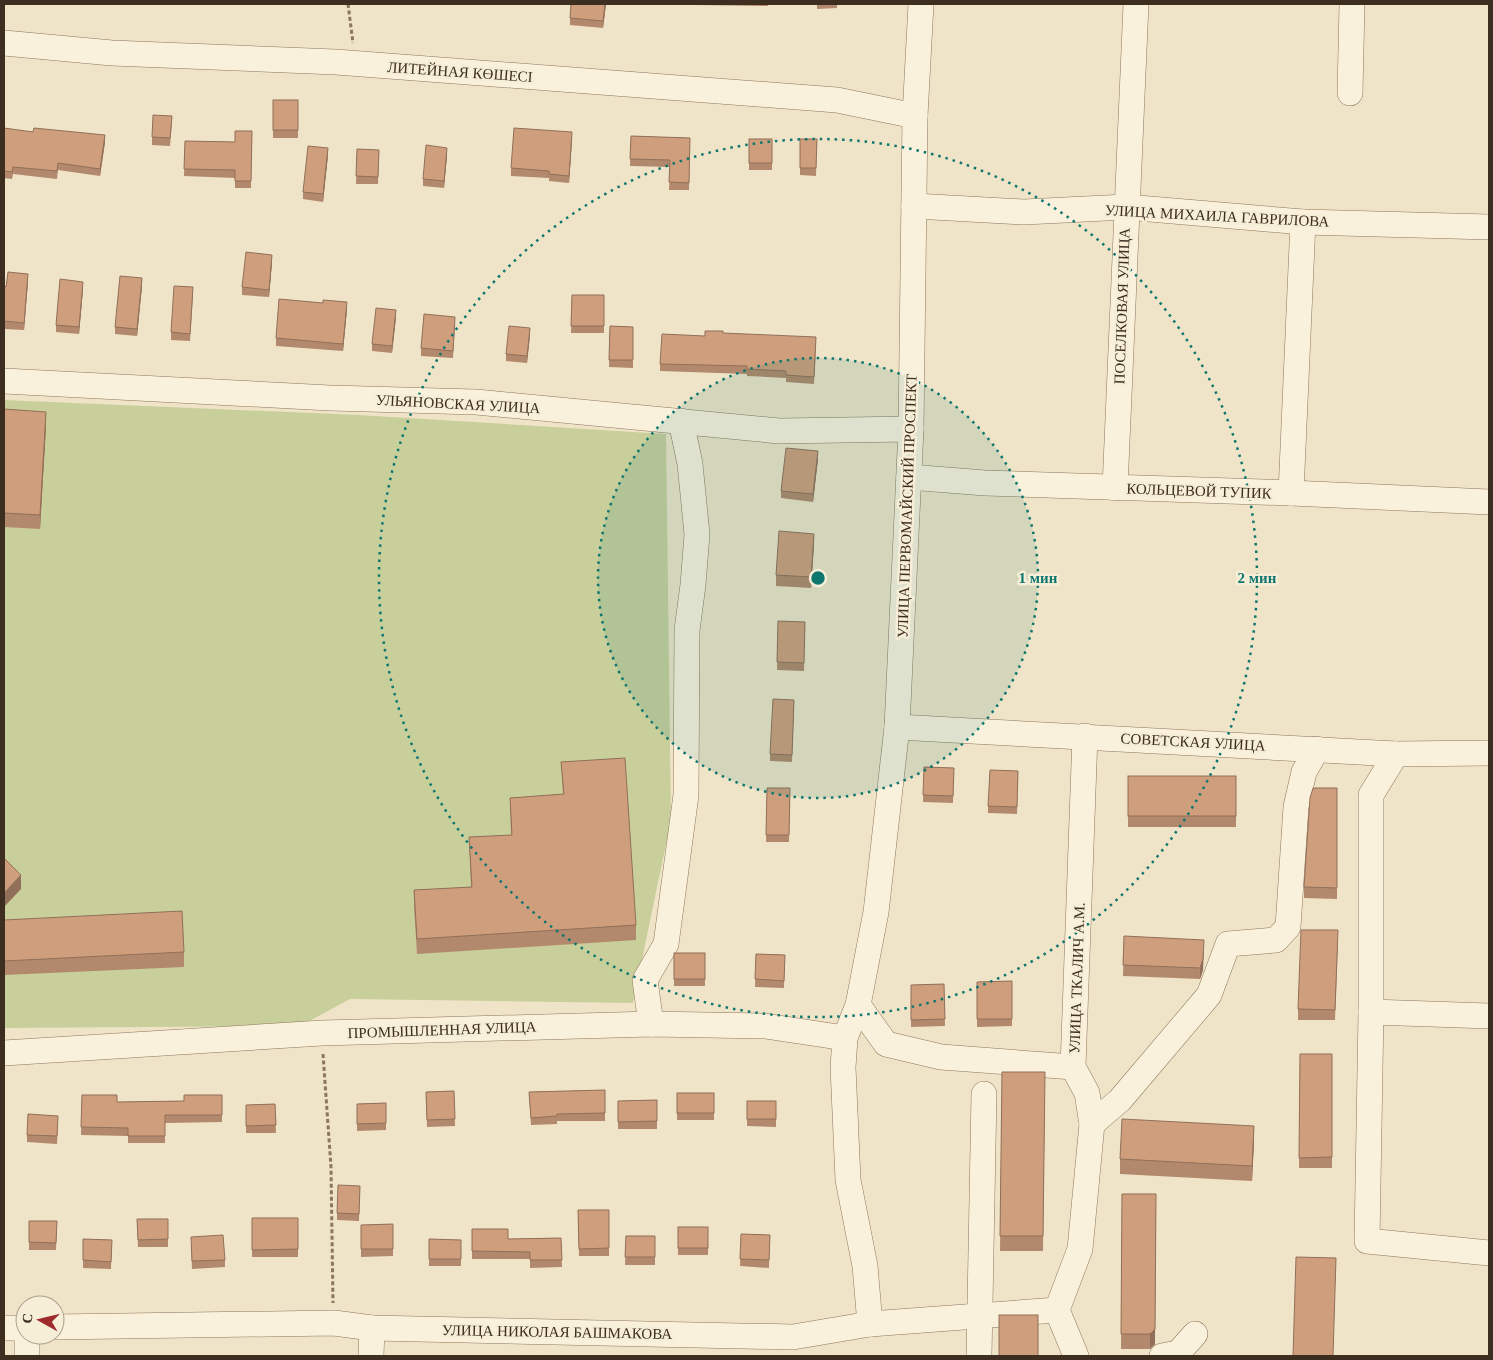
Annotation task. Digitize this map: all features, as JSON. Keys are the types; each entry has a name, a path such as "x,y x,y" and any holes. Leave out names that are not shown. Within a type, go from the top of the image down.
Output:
{"street":[{"name":"УЛИЦА ПЕРВОМАЙСКИЙ ПРОСПЕКТ","path":"858,1005 876,912 897,727 911,428 915,116 921,4"},
{"name":"ПОСЕЛКОВАЯ УЛИЦА","path":"1115,488 1136,4"},
{"path":"1350,93 1352,4"},
{"name":"ЛИТЕЙНАЯ КӨШЕСІ","path":"4,43 112,53 356,64 837,100 915,116"},
{"name":"УЛИЦА МИХАИЛА ГАВРИЛОВА","path":"914,206 1024,212 1126,207 1303,222 1489,227"},
{"path":"1291,493 1303,222"},
{"name":"УЛЬЯНОВСКАЯ УЛИЦА","path":"4,381 330,398 476,402 779,431 911,428"},
{"path":"651,1024 645,980 666,944 686,795 687,630 697,534 690,464 681,421"},
{"name":"КОЛЬЦЕВОЙ ТУПИК","path":"909,477 985,483 1291,493 1489,502"},
{"name":"СОВЕТСКАЯ УЛИЦА","path":"897,727 1396,754 1489,753"},
{"name":"УЛИЦА ТКАЛИЧ А.М.","path":"1057,1310 1080,1249 1092,1124 1087,1092 1073,1067 1085,736"},
{"path":"1092,1124 1120,1100 1209,995 1228,944 1276,940 1288,926 1296,807 1304,772 1317,749"},
{"path":"1396,754 1371,795 1371,1012 1367,1241 1489,1253"},
{"path":"858,1005 845,1038 844,1067 848,1180 864,1266 870,1324"},
{"path":"858,1005 886,1044 941,1057 1073,1067"},
{"path":"1371,1012 1489,1016"},
{"name":"ПРОМЫШЛЕННАЯ УЛИЦА","path":"4,1053 322,1034 651,1024 765,1026 845,1038"},
{"path":"979,1356 984,1094"},
{"path":"1057,1310 1076,1356"},
{"name":"УЛИЦА НИКОЛАЯ БАШМАКОВА","path":"65,1327 334,1323 372,1328 792,1337 870,1324 1057,1310"},
{"path":"371,1356 372,1328"},
{"path":"1162,1356 1178,1353 1194,1334"}],"path":[{"path":"348,4 356,64"},
{"path":"322,1034 331,1167 334,1323"}],"green space":[{"path":"4,400 359,415 666,434 671,820 633,1003 350,999 300,1026 4,1028"}],"building":[{"path":"571,4 605,4 603,21 570,18"},
{"path":"273,100 298,100 298,130 273,130"},
{"path":"153,115 172,116 170,138 152,137"},
{"path":"4,128 33,132 34,128 105,135 100,169 58,163 57,171 13,167 12,172 4,171"},
{"path":"514,128 572,132 569,176 549,174 549,171 511,168"},
{"path":"235,131 252,131 251,181 235,181 235,170 184,169 185,141 235,142"},
{"path":"631,136 690,138 689,183 669,182 670,160 630,159"},
{"path":"749,139 772,139 772,163 749,163"},
{"path":"800,139 817,139 816,168 800,168"},
{"path":"426,145 447,148 444,181 423,179"},
{"path":"308,146 328,148 323,194 303,192"},
{"path":"357,149 379,150 378,177 356,176"},
{"path":"246,252 272,255 269,290 242,287"},
{"path":"8,272 28,274 24,323 4,321 4,286 6,287"},
{"path":"120,276 142,278 137,329 115,327"},
{"path":"60,279 83,282 79,327 56,325"},
{"path":"174,286 193,287 190,334 171,332"},
{"path":"572,295 604,295 604,326 571,326"},
{"path":"279,299 323,303 323,300 347,302 343,344 276,338"},
{"path":"376,308 396,310 392,346 372,344"},
{"path":"424,314 455,317 453,351 421,348"},
{"path":"509,326 530,328 527,356 506,354"},
{"path":"610,326 633,327 633,360 609,360"},
{"path":"705,331 816,337 814,377 786,375 786,371 747,369 747,366 660,364 662,334 705,336"},
{"path":"4,409 46,412 40,515 4,513"},
{"path":"786,448 818,451 813,494 781,491"},
{"path":"779,531 814,534 811,577 776,575"},
{"path":"778,621 805,622 804,663 777,662"},
{"path":"773,699 794,700 792,755 770,754"},
{"path":"625,758 636,925 417,939 414,890 472,887 469,837 512,835 510,798 564,794 561,762"},
{"path":"924,767 954,768 953,796 923,795"},
{"path":"990,770 1018,771 1017,807 988,806"},
{"path":"1128,776 1236,776 1236,816 1128,816"},
{"path":"767,788 790,788 789,835 766,835"},
{"path":"1313,788 1337,788 1337,888 1304,887 1310,798"},
{"path":"4,858 21,875 4,893"},
{"path":"182,911 184,952 4,961 4,920"},
{"path":"1301,930 1338,930 1335,1010 1298,1009"},
{"path":"1124,936 1204,940 1203,959 1200,968 1123,965"},
{"path":"674,953 705,953 705,979 674,979"},
{"path":"756,954 785,955 784,981 755,979"},
{"path":"1012,981 1012,1019 977,1019 977,982"},
{"path":"944,984 945,1019 911,1020 911,985"},
{"path":"1300,1054 1332,1054 1332,1157 1299,1158"},
{"path":"1002,1072 1045,1072 1043,1236 1000,1236"},
{"path":"605,1090 605,1113 557,1114 557,1116 531,1118 529,1092"},
{"path":"454,1091 455,1119 427,1120 426,1092"},
{"path":"677,1093 714,1093 714,1113 677,1113"},
{"path":"82,1095 117,1095 117,1102 184,1101 184,1095 222,1095 222,1115 165,1115 165,1136 128,1136 128,1128 81,1127"},
{"path":"657,1100 657,1121 618,1122 618,1101"},
{"path":"747,1101 776,1101 776,1119 747,1119"},
{"path":"386,1103 386,1123 357,1124 357,1104"},
{"path":"275,1104 276,1125 246,1126 246,1105"},
{"path":"28,1114 58,1116 57,1136 27,1135"},
{"path":"1122,1119 1254,1126 1252,1166 1120,1159"},
{"path":"338,1185 360,1186 359,1214 337,1213"},
{"path":"1122,1194 1156,1194 1155,1329 1150,1334 1121,1334"},
{"path":"578,1210 609,1210 609,1248 579,1249"},
{"path":"252,1218 298,1218 298,1249 252,1250"},
{"path":"137,1219 168,1219 168,1239 138,1240"},
{"path":"29,1221 57,1221 56,1243 29,1242"},
{"path":"393,1224 393,1249 361,1249 361,1225"},
{"path":"678,1227 708,1227 708,1248 678,1248"},
{"path":"472,1229 508,1229 508,1239 561,1238 562,1260 530,1260 530,1252 472,1251"},
{"path":"741,1234 770,1235 769,1260 740,1259"},
{"path":"223,1235 225,1260 192,1261 191,1237"},
{"path":"626,1236 655,1236 655,1257 625,1257"},
{"path":"83,1239 112,1240 111,1262 83,1260"},
{"path":"429,1239 461,1240 461,1259 429,1259"},
{"path":"1296,1257 1336,1258 1333,1356 1293,1356"},
{"path":"999,1315 1038,1315 1038,1356 999,1356"}]}
